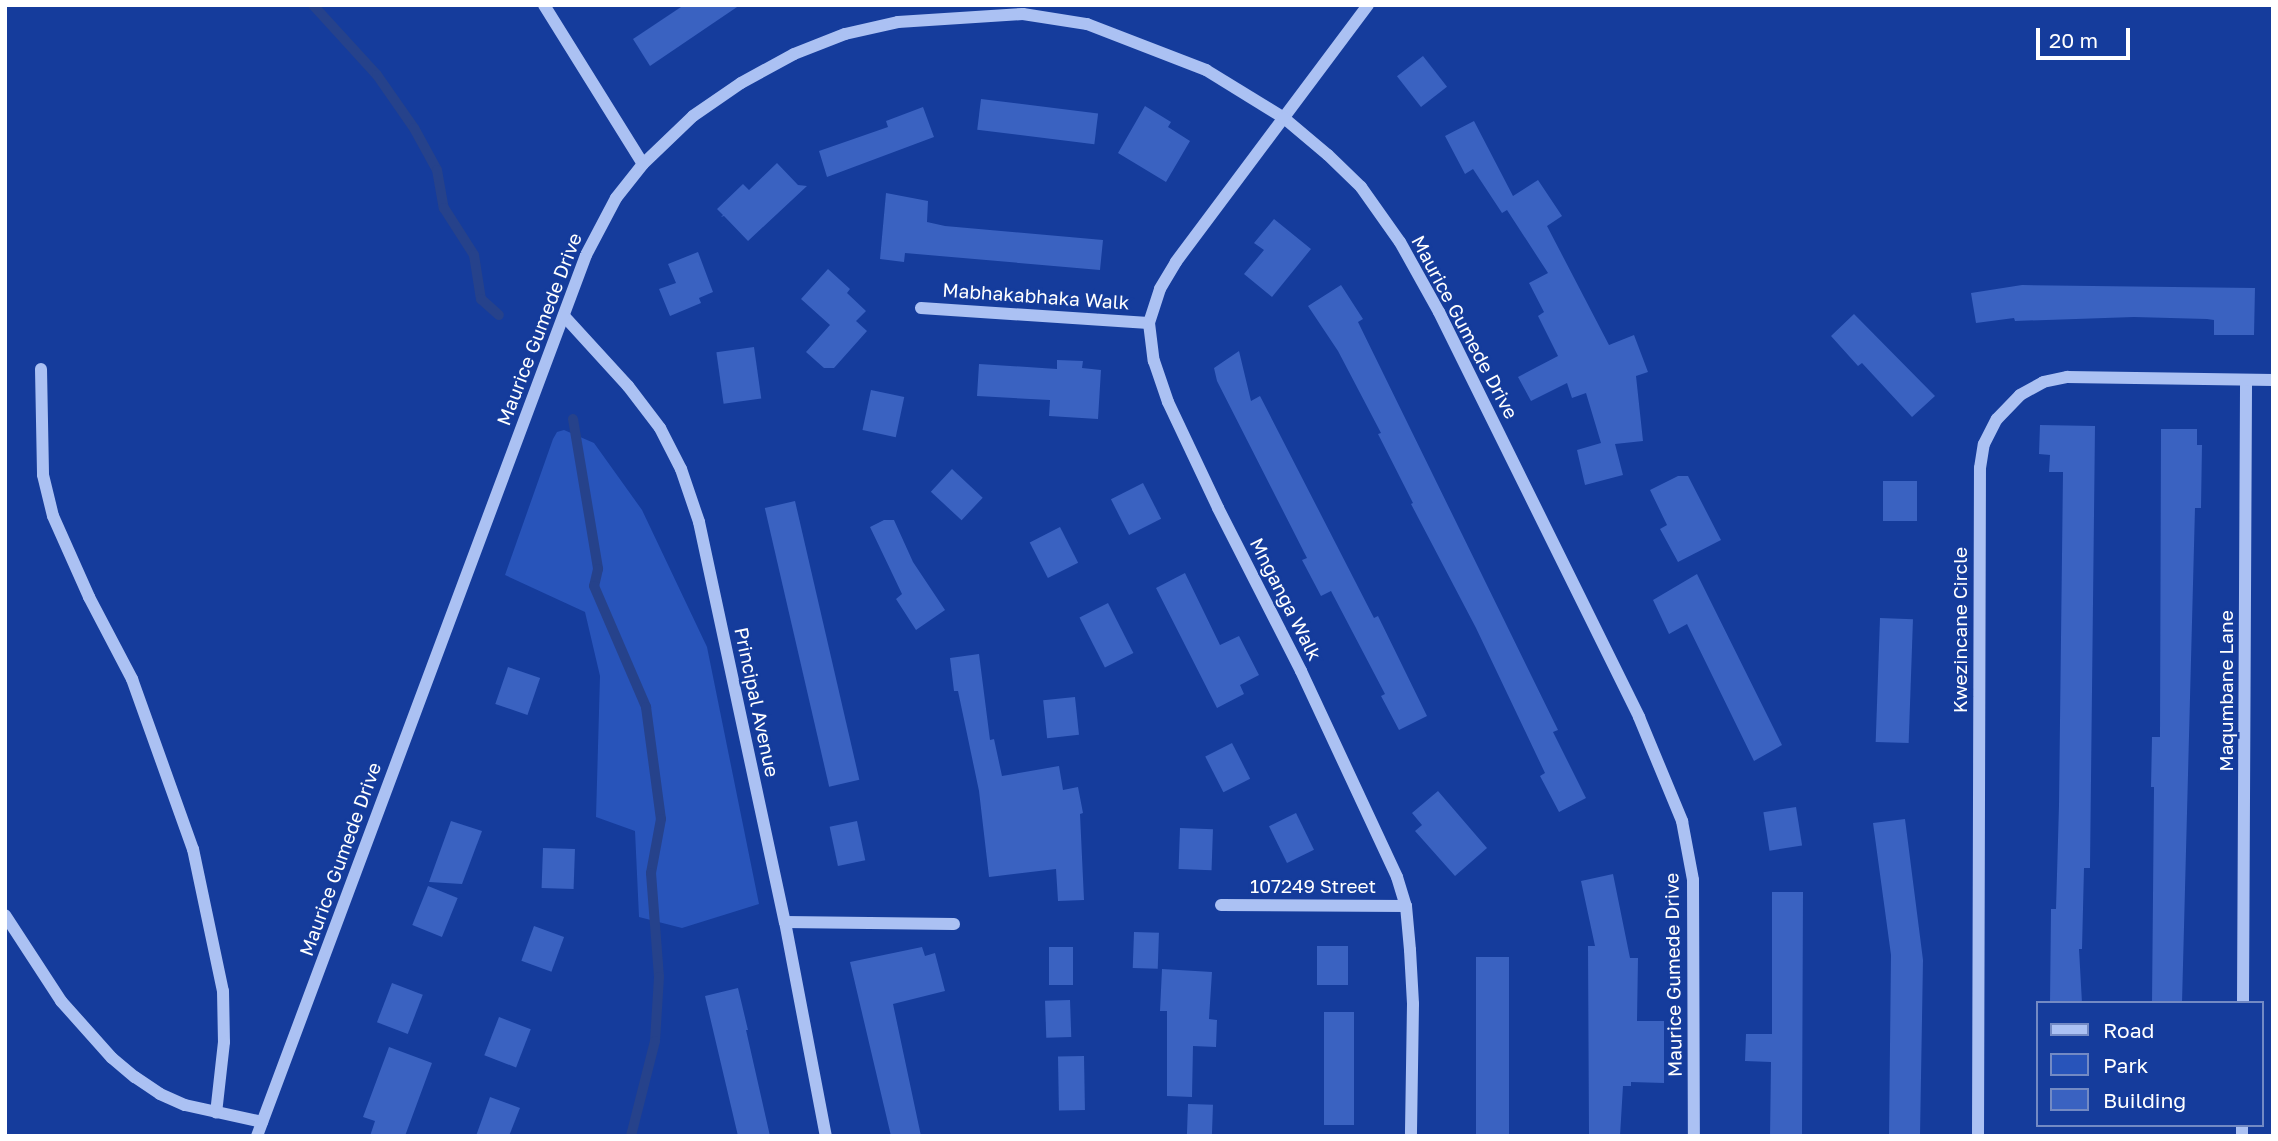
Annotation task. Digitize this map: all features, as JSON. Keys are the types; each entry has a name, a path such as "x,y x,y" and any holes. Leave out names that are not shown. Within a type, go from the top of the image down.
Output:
{"street":[{"path":"544,5 643,164"},
{"name":"Mnganga Walk","path":"1368,5 1176,262 1160,289 1149,323 1154,361 1168,402 1373,822 1406,906 1413,1004 1411,1136"},
{"name":"Maurice Gumede Drive","path":"257,1136 600,226 643,164 693,116 741,83 794,54 845,34 898,22 1023,14 1087,24 1206,70 1284,118 1328,155 1361,187 1400,242 1445,324 1664,771 1682,821 1693,880 1694,1136"},
{"name":"Mabhakabhaka Walk","path":"921,308 1149,323"},
{"name":"Principal Avenue","path":"564,316 628,386 660,428 681,469 699,523 785,922 826,1136"},
{"path":"41,369 43,475 53,516 89,597 132,679 193,849 223,990 224,1042 215,1113"},
{"name":"Kwezincane Circle","path":"1978,1136 1980,482 1984,444 1997,419 2020,395 2043,382 2067,377 2273,380"},
{"name":"Maqumbane Lane","path":"2243,1001 2246,380"},
{"name":"107249 Street","path":"1221,905 1406,906"},
{"path":"5,915 61,1000 112,1058 160,1094 185,1105 262,1122"},
{"path":"785,922 954,924"}],"green space":[{"path":"564,430 594,443 642,510 707,647 759,904 682,928 639,917 635,831 596,817 600,676 585,612 505,575 553,439 557,432"}],"building":[{"path":"684,5 740,5 650,66 633,39"},
{"path":"1423,56 1447,87 1421,107 1397,76"},
{"path":"981,99 1098,113 1094,144 977,130"},
{"path":"1145,106 1171,122 1168,127 1190,141 1166,182 1118,153"},
{"path":"923,107 934,137 827,177 819,151 888,127 886,121"},
{"path":"1474,121 1513,196 1538,180 1562,216 1547,226 1609,345 1634,335 1648,372 1636,376 1643,441 1615,444 1623,475 1585,485 1577,450 1601,443 1586,393 1572,398 1567,383 1531,401 1518,377 1558,356 1538,316 1544,312 1529,283 1548,273 1507,210 1502,213 1473,169 1465,174 1445,136"},
{"path":"777,163 798,185 807,186 748,241 724,216 721,217 723,215 717,209 743,184 749,190"},
{"path":"886,193 928,201 927,222 945,226 1103,240 1100,270 905,253 904,262 880,259"},
{"path":"1274,219 1311,249 1272,297 1244,274 1264,250 1254,243"},
{"path":"698,252 713,292 699,298 701,303 670,316 659,289 676,283 668,264"},
{"path":"828,269 850,289 847,293 866,311 856,321 867,331 834,368 824,368 806,352 830,325 801,299"},
{"path":"1341,285 1363,319 1358,322 1558,730 1553,732 1586,798 1559,812 1540,776 1545,773 1476,628 1411,504 1413,503 1378,434 1381,433 1338,351 1308,306"},
{"path":"2022,285 2255,288 2254,335 2214,335 2214,320 2207,319 2134,317 2015,321 2014,318 1976,323 1971,293"},
{"path":"1854,314 1935,396 1912,417 1862,363 1858,366 1831,336"},
{"path":"754,347 761,398 724,404 716,352"},
{"path":"1239,351 1251,401 1260,396 1374,618 1378,616 1427,716 1399,730 1381,696 1385,694 1331,591 1321,596 1302,560 1307,558 1217,381 1214,368"},
{"path":"1057,360 1083,361 1082,368 1101,370 1098,419 1049,416 1050,400 977,396 979,364 1057,369"},
{"path":"871,390 904,397 896,437 862,430"},
{"path":"2040,425 2095,426 2090,868 2084,868 2082,949 2079,949 2082,1001 2050,1001 2051,909 2056,909 2059,805 2063,472 2049,472 2050,455 2039,454"},
{"path":"2161,429 2197,429 2197,445 2202,445 2201,508 2195,508 2182,1001 2152,1001 2152,737 2160,737"},
{"path":"952,469 983,498 962,520 931,492"},
{"path":"1678,476 1688,476 1721,540 1678,562 1660,529 1667,525 1650,490"},
{"path":"1883,481 1917,481 1917,521 1883,521"},
{"path":"1143,483 1161,519 1129,535 1111,499"},
{"path":"795,501 859,780 829,787 765,508"},
{"path":"884,520 894,520 913,562 945,610 916,630 896,599 902,594 870,527"},
{"path":"1060,527 1078,563 1048,578 1030,542"},
{"path":"1185,573 1220,645 1239,636 1259,675 1240,685 1244,694 1217,708 1156,588"},
{"path":"1697,574 1782,745 1754,761 1687,624 1669,634 1653,600"},
{"path":"1108,603 1133,653 1105,667 1079,618"},
{"path":"1880,618 1913,619 1909,743 1876,742"},
{"path":"979,654 990,740 994,739 1002,776 1059,766 1063,790 1078,787 1083,813 1080,814 1084,900 1058,901 1056,869 989,877 979,791 958,691 954,691 950,658"},
{"path":"508,667 540,678 527,715 495,704"},
{"path":"1075,697 1079,735 1047,738 1043,700"},
{"path":"1232,743 1250,779 1223,792 1205,757"},
{"path":"1438,791 1487,848 1455,876 1415,831 1422,825 1412,813"},
{"path":"1796,807 1802,846 1770,851 1763,812"},
{"path":"1296,813 1314,850 1287,863 1269,826"},
{"path":"1905,819 1923,960 1920,1136 1889,1136 1891,955 1873,823"},
{"path":"451,821 482,831 462,884 429,882"},
{"path":"857,821 865,860 838,866 830,827"},
{"path":"1180,828 1213,829 1212,870 1179,869"},
{"path":"543,848 575,849 574,889 542,888"},
{"path":"1613,874 1630,958 1638,958 1637,1021 1664,1021 1664,1083 1631,1082 1631,1086 1623,1086 1620,1136 1589,1136 1588,946 1595,946 1581,881"},
{"path":"428,886 458,898 442,937 412,925"},
{"path":"1772,892 1803,892 1802,1136 1770,1136 1771,1062 1745,1061 1746,1034 1772,1034"},
{"path":"534,926 564,937 551,972 521,961"},
{"path":"1134,932 1159,933 1158,969 1133,968"},
{"path":"1317,946 1348,946 1348,985 1317,985"},
{"path":"922,947 925,956 935,953 945,991 893,1004 921,1136 891,1136 850,962"},
{"path":"1049,947 1073,947 1073,985 1049,985"},
{"path":"1476,957 1509,957 1509,1136 1476,1136"},
{"path":"1162,969 1212,972 1209,1019 1217,1020 1216,1047 1193,1046 1192,1097 1167,1096 1167,1011 1160,1011"},
{"path":"392,983 423,995 408,1034 377,1022"},
{"path":"738,988 770,1136 738,1136 705,996"},
{"path":"1070,1000 1071,1037 1046,1038 1045,1001"},
{"path":"1324,1012 1354,1012 1354,1125 1324,1125"},
{"path":"499,1017 531,1029 516,1067 484,1055"},
{"path":"389,1047 432,1063 405,1136 370,1136 375,1121 363,1117"},
{"path":"1058,1056 1084,1056 1085,1110 1059,1110"},
{"path":"490,1097 520,1108 509,1136 476,1136"},
{"path":"1188,1104 1213,1105 1212,1136 1187,1136"}],"waterway":[{"path":"313,5 377,75 414,128 437,170 444,208 474,255 481,299 499,315"},
{"path":"573,419 598,569 594,586 646,707 661,819 651,873 659,977 655,1041 631,1136"}]}
